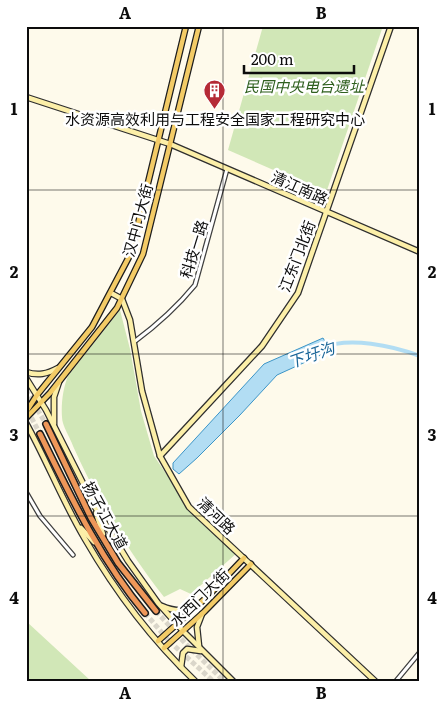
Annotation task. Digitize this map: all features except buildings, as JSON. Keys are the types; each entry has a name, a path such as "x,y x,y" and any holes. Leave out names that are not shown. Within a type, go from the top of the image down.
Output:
{"highway":[{"name":"扬子江大道","path":"46,424 91,518 126,574 156,611"},
{"name":"扬子江大道","path":"40,434 71,498 98,546 145,613"}],"main road":[{"name":"汉中门大街","path":"26,412 36,395 92,327 131,253 186,26"},
{"name":"汉中门大街","path":"26,418 60,380 104,325 122,299 143,254 199,26"},
{"name":"江东门北街","path":"160,456 262,346 298,293 391,26"},
{"name":"清江南路","path":"26,97 170,144 420,252"},
{"path":"111,293 122,299"},
{"name":"清河路","path":"122,299 130,320 142,391 160,456 189,507 375,681"},
{"path":"26,372 34,375 49,374 60,367"},
{"path":"28,380 55,427 95,507 128,561 161,606 201,650 233,681"},
{"path":"26,390 28,380"},
{"path":"55,427 54,397 60,380"},
{"path":"26,423 76,523 114,586 158,641 195,681"},
{"path":"95,507 105,540"},
{"path":"76,523 98,546"},
{"name":"水西门大街","path":"158,641 196,607 244,558"},
{"name":"水西门大街","path":"164,648 202,614 251,564"},
{"path":"161,606 173,610 186,611 196,607"},
{"path":"201,650 197,627 202,614"},
{"path":"182,668 183,653 187,649 201,650"}],"street":[{"name":"科技一路","path":"134,342 161,322 195,285 227,169"},
{"path":"26,492 40,516 73,556"},
{"path":"396,681 420,652"}],"green space":[{"name":"民国中央电台遗址","path":"263,26 383,26 326,193 228,150"},
{"path":"120,310 130,349 141,411 154,456 189,507 238,552 191,594 180,589 164,597 151,580 103,505 82,466 62,420 63,396 68,376"},
{"path":"27,622 91,681 26,681"}],"water":[{"path":"323,338 326,343 323,354 277,375 197,458 179,474 173,469 173,463 264,364"}],"waterway":[{"name":"下圩沟","path":"322,348 333,344 345,343 371,344 420,356"}],"tunnel":[{"path":"26,390 46,424"},
{"path":"28,411 40,434"},
{"path":"156,611 224,681"},
{"path":"145,613 170,642 213,681"}],"place":[{"name":"水资源高效利用与工程安全国家工程研究中心","path":"215,109"}]}
